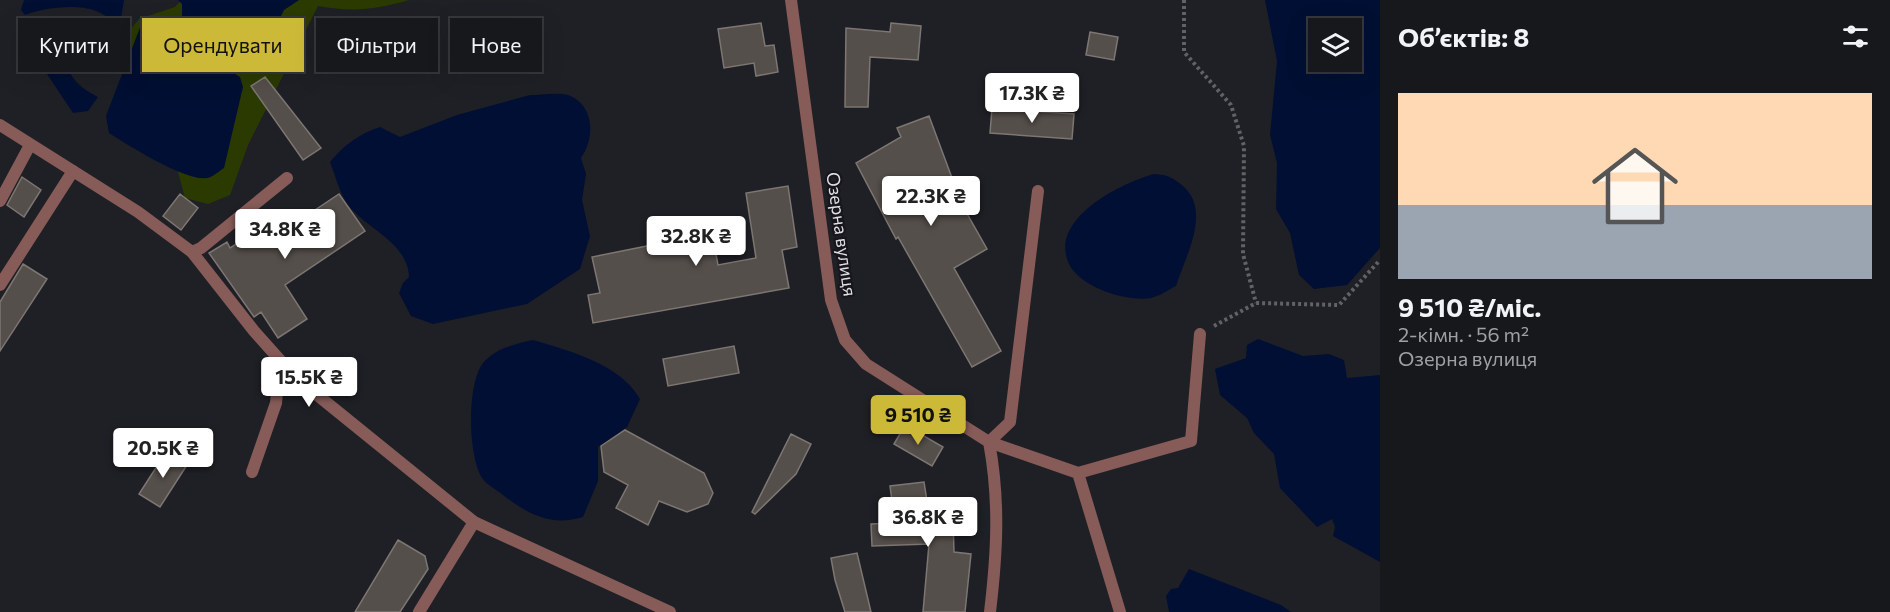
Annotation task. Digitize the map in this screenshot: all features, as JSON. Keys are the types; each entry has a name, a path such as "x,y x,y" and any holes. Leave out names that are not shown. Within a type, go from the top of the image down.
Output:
{"street":[{"name":"Озерна вулиця","path":"791,0 831,300 845,340 866,364 989,442 1078,473"},
{"path":"0,125 138,212 192,252 295,377 474,522 669,612"},
{"path":"0,201 30,145"},
{"path":"0,285 73,171"},
{"path":"192,252 201,248 287,178"},
{"path":"990,612 998,538 995,475 989,442 1010,422 1038,191"},
{"path":"1120,612 1078,473 1191,441 1200,334"},
{"path":"252,472 276,403 280,361"},
{"path":"419,612 474,522"}],"path":[{"path":"1184,0 1184,52 1231,105 1244,146 1243,254 1256,303"},
{"path":"1200,334 1256,303 1339,304 1380,260"}],"green space":[{"path":"181,0 409,0 364,9 318,6 304,34 304,18 142,18 175,7"},
{"path":"142,18 142,72 285,72 248,145 230,195 208,204 185,198 163,116 130,64 130,30"}],"water":[{"path":"24,0 124,0 121,18 108,18 96,11 73,7 47,9 25,15 21,10"},
{"path":"178,0 299,0 284,10 280,18 185,18 182,16 182,4"},
{"path":"1265,0 1380,0 1380,248 1347,285 1314,289 1299,275 1290,233 1276,209 1277,163 1270,135 1277,61"},
{"path":"141,25 142,72 232,72 240,77 243,87 224,168 214,175 198,178 172,169 109,133 106,116 123,72 130,72 130,54"},
{"path":"46,72 70,72 76,82 98,97 88,111 73,113"},
{"path":"530,95 568,95 577,100 588,114 589,141 581,158 586,174 582,200 590,236 580,269 527,304 433,324 411,316 399,293 403,283 409,277 407,264 393,244 353,211 346,202 330,162 352,141 380,127 400,137 457,115"},
{"path":"1154,174 1176,180 1191,196 1195,208 1194,234 1176,286 1154,297 1141,299 1106,292 1084,280 1069,264 1065,248 1069,232 1078,218 1107,195"},
{"path":"1258,339 1303,356 1329,354 1344,360 1347,378 1380,375 1380,562 1333,536 1335,527 1332,519 1317,527 1280,488 1274,454 1254,433 1247,418 1220,395 1215,369 1246,358 1247,345"},
{"path":"533,340 593,360 620,377 640,399 627,427 598,447 598,481 583,517 571,520 540,517 512,502 482,478 474,454 471,405 476,376 481,366 498,351"},
{"path":"1189,569 1281,605 1291,612 1169,612 1166,596 1171,589 1178,588"}],"building":[{"path":"761,23 765,46 774,45 778,72 756,76 754,63 724,68 718,29"},
{"path":"891,23 921,26 918,60 870,57 868,107 845,107 846,28 890,32"},
{"path":"1090,32 1118,37 1114,60 1086,55"},
{"path":"265,77 321,148 303,160 251,86"},
{"path":"992,108 1074,114 1072,139 990,133"},
{"path":"929,116 952,178 948,180 987,249 954,268 1001,351 972,367 898,237 896,239 856,163 901,137 897,128"},
{"path":"22,177 41,190 24,217 7,205"},
{"path":"788,186 797,247 782,250 789,288 593,323 588,295 600,293 592,257 712,233 718,265 756,258 746,193"},
{"path":"180,194 198,208 181,230 163,216"},
{"path":"339,194 365,231 285,285 307,319 278,338 261,312 254,317 209,253 227,242 230,248 284,215 291,226"},
{"path":"23,264 47,279 0,351 0,302"},
{"path":"734,346 739,373 668,386 663,359"},
{"path":"905,425 943,447 932,466 894,444"},
{"path":"625,430 704,473 713,493 708,504 687,512 659,501 648,525 616,508 628,485 604,472 601,446"},
{"path":"791,434 811,444 796,474 755,514 752,512"},
{"path":"166,452 187,465 160,507 139,494"},
{"path":"924,482 930,520 953,518 954,552 971,554 965,612 923,612 929,544 872,546 871,524 895,523 890,486"},
{"path":"398,540 425,556 428,569 400,612 355,612"},
{"path":"857,553 871,612 845,612 835,580 831,558"}]}
